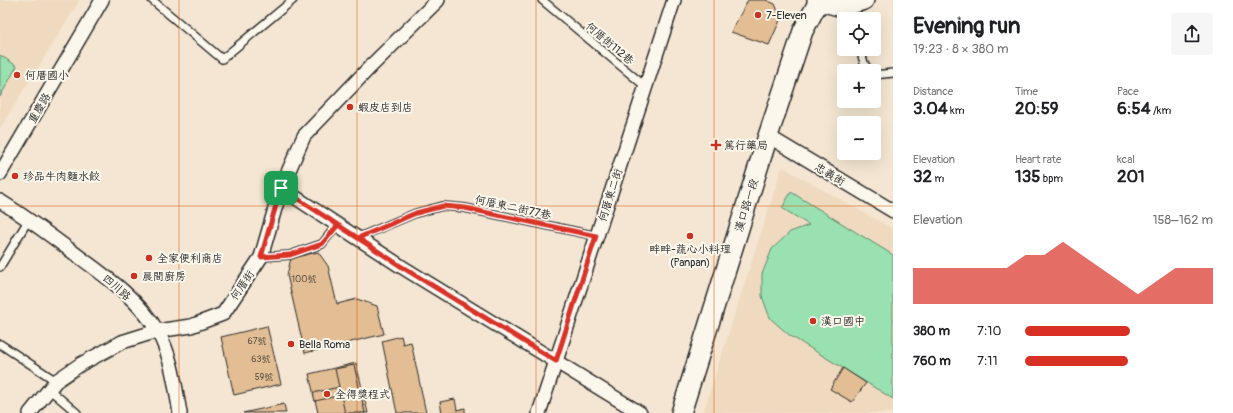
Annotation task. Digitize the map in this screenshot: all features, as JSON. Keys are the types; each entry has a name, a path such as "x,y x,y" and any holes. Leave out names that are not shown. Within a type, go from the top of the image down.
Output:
{"street":[{"name":"重慶路","path":"0,174 102,0"},
{"name":"何厝東二街","path":"539,413 674,0"},
{"path":"819,0 844,10 864,0"},
{"name":"漢口路一段","path":"681,413 768,136 804,31 819,0"},
{"name":"何厝街","path":"30,413 53,385 81,364 122,342 157,331 191,326 223,314 261,257 281,188 304,136 435,1"},
{"name":"忠義街","path":"768,136 893,211"},
{"path":"281,188 402,267 640,413"},
{"name":"四川路","path":"0,201 29,219 100,272 137,304 157,331 170,360 180,413"}],"lane":[{"path":"152,0 222,59 293,0"},
{"name":"何厝街112巷","path":"542,0 646,86"},
{"path":"881,74 893,73"},
{"name":"何厝東二街77巷","path":"358,238 416,213 443,206 465,208 596,236"},
{"path":"0,266 29,219"},
{"path":"261,257 290,255 322,244 338,225"},
{"path":"0,344 53,385 77,413"}],"shaded area":[{"name":"何厝國小","path":"0,0 80,0 0,128"},
{"name":"漢口國中","path":"782,167 893,229 893,413 703,413"}],"green space":[{"path":"0,55 17,66 0,97"},
{"path":"791,192 893,255 893,399 789,335 771,319 768,313 762,296 762,274 772,249 790,232 809,225 782,208"}],"building":[{"path":"748,0 766,0 775,4 781,18 769,45 731,32"},
{"path":"318,252 328,266 337,304 357,299 377,306 384,334 305,353 287,275 291,258"},
{"path":"267,326 281,384 234,395 221,337"},
{"path":"401,336 403,344 411,342 426,413 397,413 382,341"},
{"path":"356,363 368,413 318,413 309,374"},
{"path":"354,365 365,413 345,413 339,387 335,369"},
{"path":"843,368 866,383 852,402 830,389"},
{"name":"全得獎程式","path":"339,387 342,395 315,401 313,393"},
{"path":"455,399 457,410 465,408 465,413 442,413 440,402"},
{"path":"284,404 286,413 243,413"}],"place":[{"name":"7-Eleven","path":"758,15"},
{"name":"何厝國小","path":"17,75"},
{"name":"蝦皮店到店","path":"350,107"},
{"name":"篤行藥局","path":"716,145"},
{"name":"珍品牛肉麵水餃","path":"15,176"},
{"name":"畔畔-蔬心小料理 (Panpan)","path":"690,236"},
{"name":"全家便利商店","path":"149,258"},
{"name":"晨間廚房","path":"134,276"},
{"name":"漢口國中","path":"813,321"},
{"name":"Bella Roma","path":"291,344"},
{"name":"全得獎程式","path":"327,394"}],"route":[{"path":"281,188 261,257 290,255 322,244 338,225 402,267 556,361 596,236 465,208 443,206 416,213 358,238 281,188"}]}
